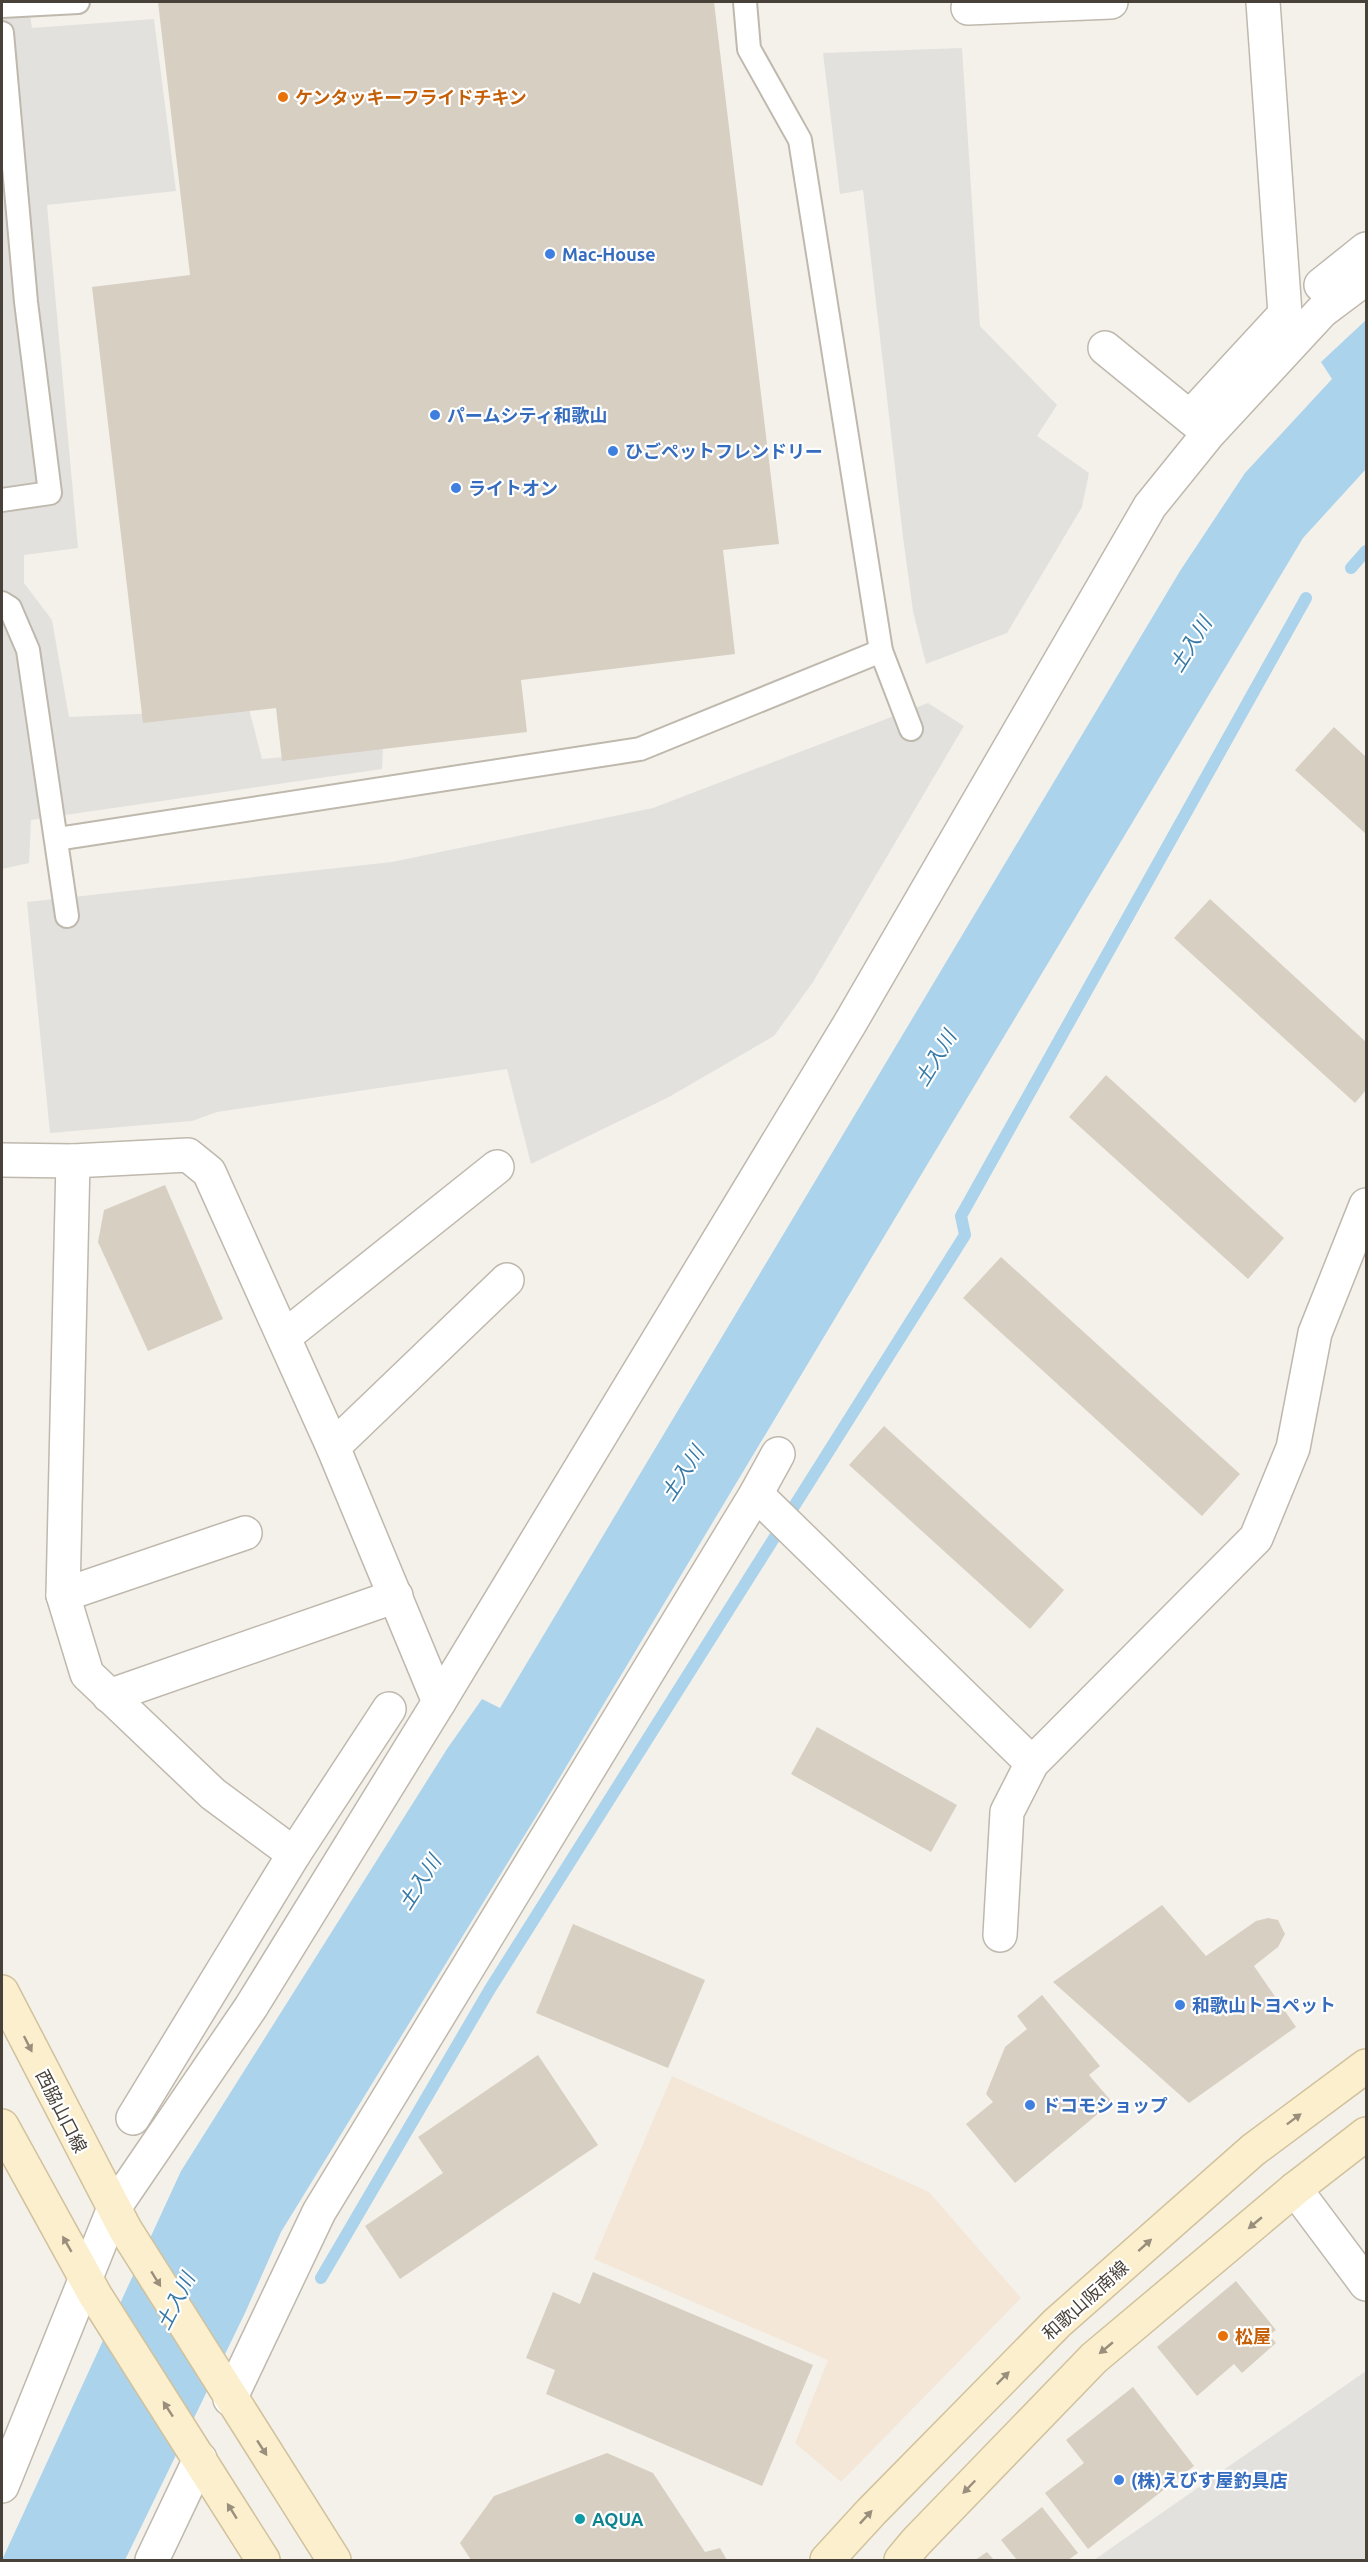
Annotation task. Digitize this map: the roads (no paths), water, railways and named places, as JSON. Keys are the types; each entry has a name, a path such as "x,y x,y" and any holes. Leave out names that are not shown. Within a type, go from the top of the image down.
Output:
{"main road":[{"name":"西脇山口線","path":"2,1992 119,2219 230,2399 334,2560"},
{"name":"和歌山阪南線","path":"827,2560 1057,2323 1253,2150 1366,2066"},
{"path":"2,2126 90,2286 263,2560"},
{"path":"901,2560 1094,2358 1295,2189 1366,2134"}],"street":[{"path":"968,8 1111,2"},
{"path":"1263,2 1285,314"},
{"path":"2,2486 119,2219 439,1702 849,1025 1150,506 1200,425 1285,314 1366,249"},
{"path":"1200,425 1322,311 1366,278"},
{"path":"1105,348 1200,425"},
{"path":"2,1160 73,1161 188,1155 209,1172 333,1447 439,1702"},
{"path":"73,1161 63,1595 87,1674 213,1794 294,1854"},
{"path":"284,1337 497,1167"},
{"path":"1000,1935 1007,1812 1032,1763 1256,1538 1293,1448 1315,1333 1366,1205"},
{"path":"333,1447 507,1280"},
{"path":"230,2399 319,2212 756,1494 778,1454"},
{"path":"756,1494 1032,1763"},
{"path":"63,1595 245,1533"},
{"path":"109,1696 396,1596"},
{"path":"133,2118 294,1854 389,1709"},
{"path":"1295,2189 1366,2284"},
{"path":"152,2560 200,2459"}],"lane":[{"path":"2,6 78,2"},
{"path":"745,2 749,49 800,140 880,651 911,729"},
{"path":"2,33 26,302 50,493 2,500"},
{"path":"2,603 10,608 28,650 67,916"},
{"path":"57,839 640,749 880,651"}],"water":[{"name":"土入川","path":"1366,320 1366,469 1303,538 542,1807 281,2232 245,2313 125,2560 2,2560 181,2171 447,1749 482,1699 500,1708 1180,571 1245,473 1332,379 1321,362"}],"waterway":[{"path":"1351,568 1366,551"},
{"path":"321,2278 490,1989 965,1235 961,1216 1306,598"}],"place":[{"name":"ケンタッキーフライドチキン","path":"283,97"},
{"name":"Mac-House","path":"550,254"},
{"name":"パームシティ和歌山","path":"435,415"},
{"name":"ひごペットフレンドリー","path":"613,451"},
{"name":"ライトオン","path":"456,488"},
{"name":"和歌山トヨペット","path":"1180,2005"},
{"name":"ドコモショップ","path":"1030,2105"},
{"name":"松屋","path":"1223,2336"},
{"name":"(株)えびす屋釣具店","path":"1119,2480"},
{"name":"AQUA","path":"580,2519"}]}
